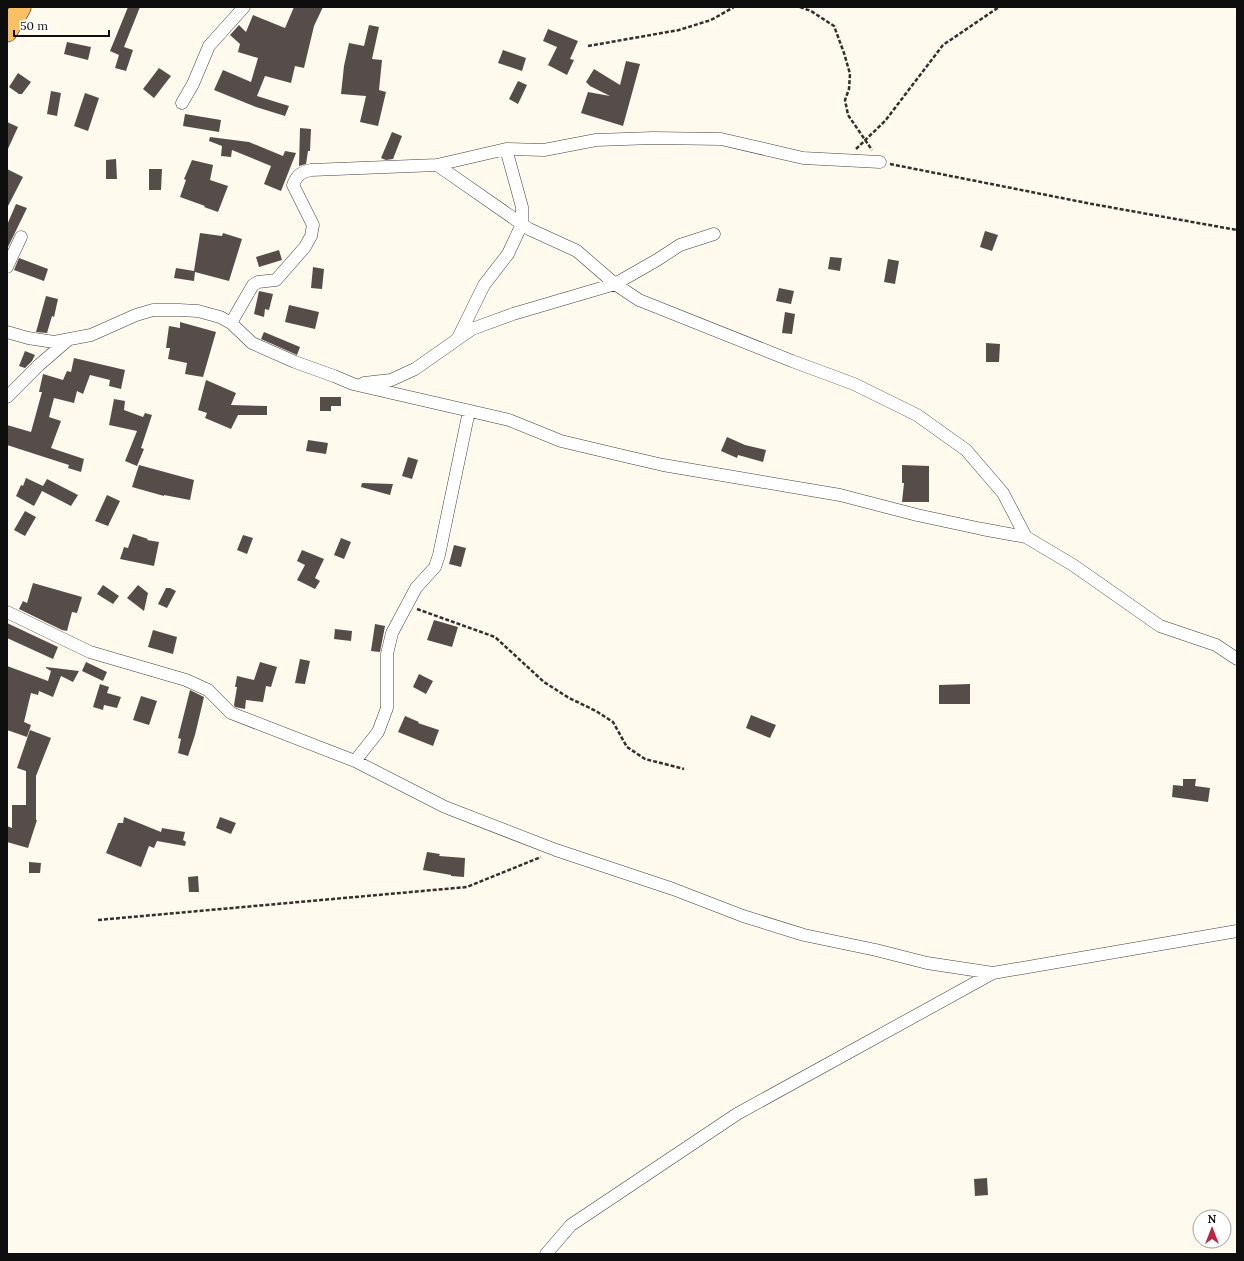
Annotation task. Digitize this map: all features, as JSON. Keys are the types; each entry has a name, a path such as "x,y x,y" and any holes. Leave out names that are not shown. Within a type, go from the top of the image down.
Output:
{"main road":[{"path":"7,32 21,7"}],"street":[{"path":"182,103 193,84 209,46 244,7"},
{"path":"231,323 253,285 258,282 276,280 305,248 311,236 313,225 293,185 301,172 311,170 437,165 506,149 544,150 596,140 654,138 721,139 803,158 880,162"},
{"path":"457,339 484,285 508,254 522,224 522,207 506,149"},
{"path":"437,165 529,229 577,252 615,284 639,300 854,384 917,415 966,450 1003,493 1026,537"},
{"path":"353,384 391,380 415,369 457,339 482,324 615,284 680,245 714,234"},
{"path":"7,267 21,237"},
{"path":"7,332 28,338 54,342 91,335 136,315 153,310 198,311 220,317 231,323 252,343 295,362 353,384 509,420 561,441 663,465 840,495 917,515 1026,537 1073,565 1160,626 1216,645 1237,659"},
{"path":"7,397 39,365 69,339"},
{"path":"355,761 378,732 387,708 387,654 392,633 416,588 435,566 439,555 469,411"},
{"path":"7,612 90,652 186,680 208,690 231,713 355,761 445,807 556,850 673,889 743,916 804,935 876,950 927,963 993,973 1237,932"},
{"path":"546,1254 572,1225 737,1114 993,973"}],"path":[{"path":"588,46 679,30 711,20 734,7"},
{"path":"800,7 810,11 834,26 850,74 849,89 845,100 848,115 880,162 1092,204 1237,230"},
{"path":"844,160 885,121 943,45 999,7"},
{"path":"407,605 495,637 544,682 569,698 596,711 613,722 627,747 645,759 684,769"},
{"path":"98,920 467,887 556,850"}],"building":[{"path":"128,7 140,7 124,47 133,50 126,71 115,68 119,55 110,51"},
{"path":"294,7 323,7 314,26 304,68 295,66 291,83 265,76 257,96 289,106 285,116 256,107 214,90 223,70 251,82 258,58 238,52 240,44 230,35 239,25 246,32 253,15 285,28"},
{"path":"369,25 379,27 372,59 382,60 379,90 386,92 378,126 360,122 366,96 341,94 344,66 349,43 364,46"},
{"path":"548,29 578,41 570,59 574,60 567,75 548,65 557,47 543,41"},
{"path":"67,42 91,47 88,60 64,54"},
{"path":"503,50 526,58 522,71 498,63"},
{"path":"626,61 640,64 623,126 581,113 588,92 610,96 590,86 586,82 594,69 620,85"},
{"path":"159,68 171,76 154,98 143,89"},
{"path":"18,73 31,82 22,94 19,94 9,87"},
{"path":"518,81 527,85 518,104 509,99"},
{"path":"51,91 61,93 57,116 47,114"},
{"path":"85,93 99,98 88,131 74,126"},
{"path":"185,114 221,120 219,132 183,126"},
{"path":"7,122 18,127 7,151"},
{"path":"300,128 311,129 310,151 308,151 306,164 299,166"},
{"path":"392,132 402,136 393,159 386,160 381,158"},
{"path":"210,137 249,142 283,156 285,151 296,153 281,191 264,184 271,166 232,150 231,157 221,156 222,146 209,141"},
{"path":"116,159 117,179 106,179 106,160"},
{"path":"192,160 213,165 210,180 228,186 218,212 180,197 186,180 184,179"},
{"path":"7,169 23,177 7,208"},
{"path":"149,169 162,169 161,190 149,190"},
{"path":"16,204 27,208 7,249 7,225"},
{"path":"985,231 998,235 992,251 980,247"},
{"path":"200,233 222,236 223,233 242,239 229,281 195,272 194,281 174,278 176,268 194,271"},
{"path":"279,250 282,260 259,267 256,257"},
{"path":"830,257 842,258 840,271 828,269"},
{"path":"19,258 48,269 44,281 14,270"},
{"path":"888,259 899,261 895,284 884,282"},
{"path":"313,267 324,269 322,289 311,288"},
{"path":"779,288 794,291 791,304 776,301"},
{"path":"259,291 273,294 269,310 265,309 264,317 254,314"},
{"path":"46,296 58,299 54,317 52,316 47,333 36,332"},
{"path":"289,305 319,312 315,329 285,322"},
{"path":"785,312 795,314 792,334 782,333"},
{"path":"180,322 216,332 203,377 185,374 187,363 168,359 170,348 166,348 169,326 180,328"},
{"path":"264,332 300,347 297,355 261,339"},
{"path":"986,343 1000,344 999,362 986,362"},
{"path":"25,351 35,355 32,361 25,368 19,366"},
{"path":"74,358 125,370 121,389 109,386 110,380 90,375 83,394 77,391 74,403 54,398 49,417 61,421 51,448 84,459 81,472 68,468 69,465 7,445 7,425 31,432 42,392 39,392 43,374 63,380 67,371 71,372"},
{"path":"206,380 236,393 231,405 267,406 267,415 238,415 231,429 205,418 207,413 198,410"},
{"path":"320,397 341,397 341,406 331,406 331,411 320,411"},
{"path":"114,399 125,401 124,410 143,417 145,413 152,415 141,448 144,449 137,466 125,461 137,431 109,425"},
{"path":"727,437 745,445 766,450 763,462 738,455 737,458 721,451"},
{"path":"308,440 328,443 326,454 306,451"},
{"path":"408,457 418,460 412,479 402,476"},
{"path":"139,465 194,480 190,500 164,496 132,487"},
{"path":"902,465 929,466 929,502 902,502 904,483 902,483"},
{"path":"26,478 43,486 47,479 78,495 71,506 42,491 34,506 16,496 21,485 23,486"},
{"path":"362,483 393,484 390,495 361,487"},
{"path":"107,495 120,501 108,526 95,521"},
{"path":"25,511 36,517 25,536 14,530"},
{"path":"133,534 148,539 147,540 159,542 154,566 120,559 124,547 128,548"},
{"path":"243,535 253,538 247,554 237,550"},
{"path":"341,538 351,542 344,559 334,555"},
{"path":"454,545 466,548 461,567 449,564"},
{"path":"302,550 324,559 315,578 320,581 315,589 297,580 305,565 297,561"},
{"path":"33,583 82,597 77,613 72,612 67,631 19,609 23,601 27,603"},
{"path":"103,585 119,596 113,604 97,594"},
{"path":"138,585 148,593 144,611 127,598"},
{"path":"166,588 176,591 167,608 158,604"},
{"path":"434,620 458,627 452,647 427,640"},
{"path":"7,623 58,647 53,659 7,638"},
{"path":"375,624 385,626 380,652 371,651"},
{"path":"335,629 352,631 351,641 334,639"},
{"path":"153,630 177,637 173,654 148,647"},
{"path":"300,659 310,661 305,684 295,683"},
{"path":"86,662 107,672 103,681 82,671"},
{"path":"260,662 277,667 271,687 266,686 263,702 246,700 245,709 235,707 237,687 235,687 237,676 254,680"},
{"path":"7,666 48,681 51,671 46,667 79,671 73,682 61,676 53,697 39,691 38,695 31,693 24,722 31,725 27,737 7,730"},
{"path":"419,674 433,681 426,694 413,687"},
{"path":"100,684 109,687 107,693 121,697 117,708 104,705 103,710 93,707"},
{"path":"970,684 970,704 939,704 939,685"},
{"path":"190,690 204,697 195,735 188,756 178,753 181,739 178,738"},
{"path":"141,696 157,701 149,725 133,720"},
{"path":"751,715 776,725 770,738 746,728"},
{"path":"405,716 419,722 418,723 439,730 433,746 398,732"},
{"path":"30,730 51,738 36,776 37,820 28,848 7,842 7,826 12,828 12,805 26,805 26,771 17,768"},
{"path":"1183,779 1196,779 1195,786 1210,788 1208,802 1172,797 1173,785 1183,786"},
{"path":"124,817 161,832 162,828 185,832 183,840 186,842 185,846 157,841 154,848 149,846 141,867 106,853 118,823 123,823"},
{"path":"220,817 236,823 231,834 216,828"},
{"path":"427,852 440,854 439,856 465,858 464,877 451,876 423,870"},
{"path":"29,862 41,863 40,873 29,873"},
{"path":"198,876 199,892 189,892 188,877"},
{"path":"987,1178 988,1195 975,1196 974,1179"}]}
